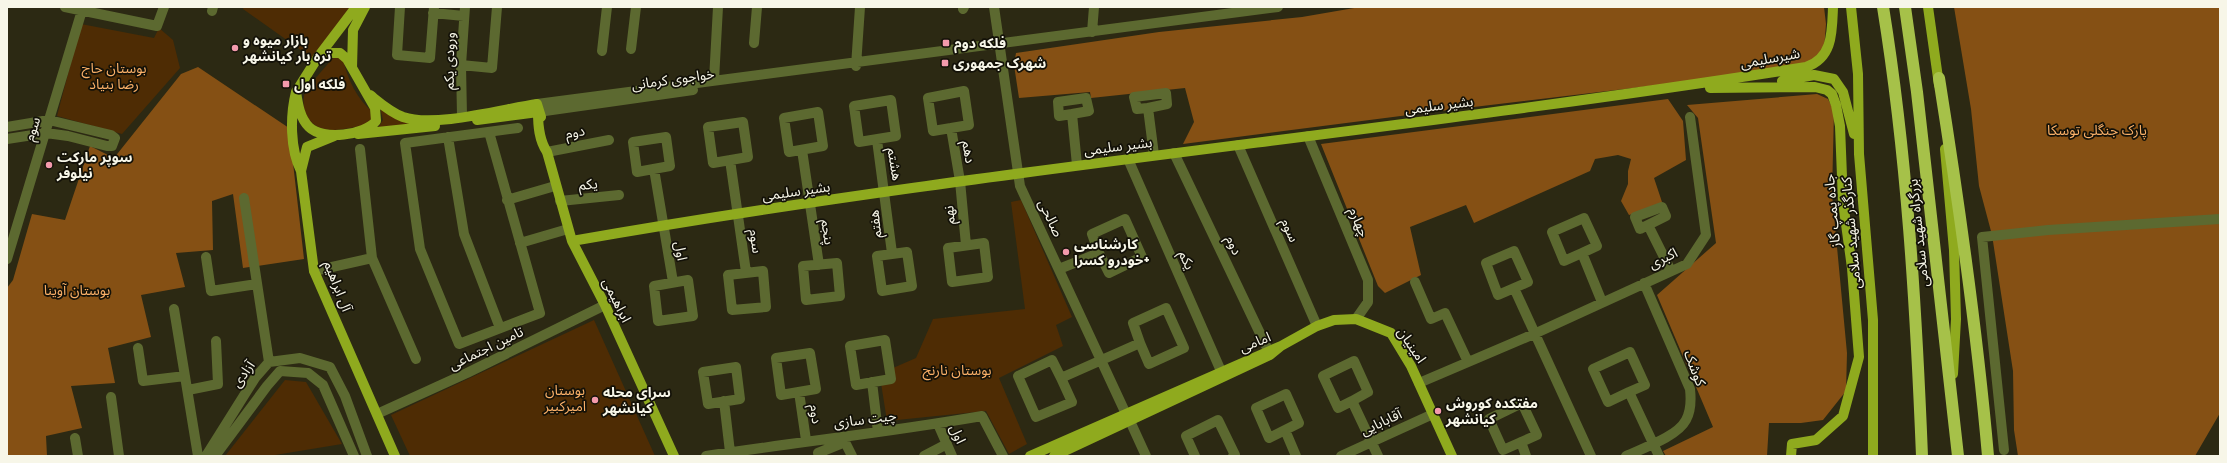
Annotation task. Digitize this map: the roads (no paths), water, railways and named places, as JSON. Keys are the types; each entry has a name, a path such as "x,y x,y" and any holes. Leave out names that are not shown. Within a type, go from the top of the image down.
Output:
{"highway":[{"name":"بزرگراه شهید سلامی","path":"1882,7 1903,174 1913,284 1922,456"},
{"name":"بزرگراه شهید سلامی","path":"1904,7 1917,92 1958,456"},
{"path":"1939,78 1965,246 1980,366 1988,456"}],"main road":[{"path":"334,136 316,132 309,128 300,113 296,92 318,57 356,7"},
{"path":"352,68 353,30 365,7"},
{"name":"شیرسلیمی","path":"1668,89 1699,86 1806,67 1815,64 1827,51 1833,7"},
{"name":"کنارگذر شهید سلامی","path":"1851,7 1858,74 1859,154 1873,320 1872,456"},
{"path":"1928,7 1939,78 1954,250 1956,319 1951,400"},
{"path":"301,171 307,147 334,136 370,127 376,121 376,111 347,58 340,53 329,53 318,57"},
{"path":"1752,86 1814,75 1834,79 1843,92 1859,154"},
{"name":"جاده پمپ گاز","path":"1699,86 1785,85 1821,88 1829,92 1834,98 1840,126 1843,202 1852,268 1859,357 1843,416 1816,440 1792,444 1791,456"},
{"name":"خواجوی کرمانی","path":"363,89 387,109 403,117 424,120 538,108"},
{"name":"بشیر سلیمی","path":"572,241 662,225 960,181 1668,89"},
{"name":"آل ابراهیم","path":"296,92 292,106 296,162 301,171 314,271 395,456"},
{"name":"خواجوی کرمانی","path":"350,133 369,134 538,108"},
{"name":"ابراهیمی","path":"538,108 544,123 548,145 547,152 555,186 572,241 605,305 674,456"},
{"name":"امینیان","path":"1281,346 1317,326 1334,320 1356,320 1391,333 1411,366 1452,456"},
{"name":"امامی","path":"1054,456 1221,371 1268,350 1281,346"},
{"name":"امامی","path":"1030,456 1128,417 1270,355 1281,346"}],"street":[{"path":"65,7 82,9 157,26 164,7"},
{"path":"400,7 397,55 430,58 434,10 465,12"},
{"path":"461,65 492,68 497,7"},
{"path":"602,51 607,7"},
{"path":"631,49 636,7"},
{"path":"714,80 718,7"},
{"path":"754,43 757,7"},
{"path":"856,64 860,7"},
{"name":"صالحی","path":"994,7 1020,186 1146,456"},
{"path":"1092,32 1094,7"},
{"name":"خواجوی کرمانی","path":"538,108 714,80 971,51 999,44 1278,7"},
{"name":"سوم","path":"7,259 82,9"},
{"name":"ورودی یکم","path":"462,116 461,65 465,12"},
{"name":"خواجوی کرمانی","path":"538,108 856,64"},
{"path":"964,91 969,125 951,128 933,131 928,98 964,91"},
{"path":"891,100 896,136 877,140 859,142 854,106 891,100"},
{"path":"1148,108 1154,155"},
{"path":"818,112 823,146 802,150 789,152 784,118 818,112"},
{"path":"1072,114 1077,165"},
{"name":"اکبری","path":"1419,383 1534,334 1687,264 1706,235 1690,117"},
{"path":"7,127 49,120 111,135 115,138 115,142 112,146 107,146 68,136 46,133 7,140"},
{"path":"743,122 748,158 730,160 713,163 708,127 743,122"},
{"path":"489,132 540,313 459,344 420,248 405,143 518,128"},
{"name":"دهم","path":"951,128 960,181"},
{"path":"666,136 670,166 654,169 637,172 633,142 666,136"},
{"name":"چهارم","path":"1308,136 1368,280 1368,302 1356,320"},
{"path":"448,137 464,234 500,328"},
{"name":"دوم","path":"547,152 609,140"},
{"name":"هشتم","path":"877,140 885,192"},
{"name":"سوم","path":"1238,145 1317,326"},
{"path":"360,149 372,258 416,359"},
{"name":"پنجم","path":"802,150 819,265"},
{"name":"دوم","path":"1174,153 1268,350"},
{"name":"یکم","path":"1128,159 1221,371"},
{"path":"730,160 738,214"},
{"path":"654,169 662,225"},
{"name":"نهم","path":"960,181 966,245"},
{"path":"507,200 555,186"},
{"name":"هفتم","path":"885,192 892,254"},
{"name":"یکم","path":"560,201 619,195"},
{"path":"244,198 269,362"},
{"name":"سوم","path":"738,214 746,272"},
{"path":"1584,218 1597,246 1582,253 1564,261 1552,232 1584,218"},
{"path":"1125,219 1142,257 1109,273 1099,253 1092,234 1125,219"},
{"path":"2004,450 1982,237 2048,230 2220,219"},
{"name":"اول","path":"662,225 673,282"},
{"path":"1648,225 1671,271"},
{"path":"520,243 568,229"},
{"path":"984,243 988,277 952,282 948,248 966,245 984,243"},
{"path":"1514,251 1528,282 1514,288 1498,295 1486,263 1514,251"},
{"path":"908,252 912,286 882,291 877,256 892,254 908,252"},
{"path":"1059,269 1099,253"},
{"path":"1582,253 1602,302"},
{"path":"206,257 211,291 257,284"},
{"path":"314,271 372,258"},
{"path":"837,263 840,296 806,300 802,266 819,265 837,263"},
{"path":"763,271 766,307 732,310 728,275 746,272 763,271"},
{"path":"688,280 693,316 658,321 654,286 673,282 688,280"},
{"path":"1415,282 1431,319 1445,313 1468,362"},
{"name":"کوشک","path":"1626,456 1678,430 1687,419 1691,402 1690,389 1644,284"},
{"path":"1514,288 1591,456"},
{"name":"تامین اجتماعی","path":"377,414 467,373 605,305"},
{"path":"1166,308 1184,348 1149,364 1140,343 1133,322 1166,308"},
{"path":"174,309 198,456"},
{"path":"885,340 891,379 872,382 856,385 850,346 885,340"},
{"path":"188,390 218,384 216,341"},
{"path":"1061,378 1140,343"},
{"path":"138,348 143,381 185,376"},
{"path":"1630,352 1645,385 1629,392 1608,402 1593,369 1630,352"},
{"path":"810,353 816,389 799,392 781,395 776,358 810,353"},
{"name":"آزادی","path":"206,456 255,378 269,362 300,358 330,367 345,396 367,456"},
{"path":"1052,360 1061,378 1072,402 1036,417 1018,376 1052,360"},
{"path":"1354,361 1368,392 1352,401 1338,408 1323,376 1354,361"},
{"path":"736,367 740,399 724,401 708,404 703,372 736,367"},
{"path":"215,456 267,386 280,371 308,373 323,385 354,456"},
{"path":"872,382 878,432"},
{"name":"دوم","path":"799,392 806,440"},
{"path":"1629,392 1659,456"},
{"path":"1286,394 1299,424 1285,430 1269,438 1256,408 1286,394"},
{"path":"111,397 119,456"},
{"path":"724,401 730,452"},
{"path":"1352,401 1378,456"},
{"path":"1522,403 1537,435 1521,442 1503,450 1489,419 1522,403"},
{"name":"آقابابایی","path":"1341,456 1433,414"},
{"name":"چیت سازی","path":"706,456 806,440 938,424 982,416 1003,456"},
{"path":"1195,456 1186,436 1218,420 1235,455 1233,456"},
{"name":"اول","path":"938,424 952,456"},
{"path":"1285,430 1296,456"},
{"path":"75,438 78,456"},
{"path":"820,456 818,453 845,442 852,456"},
{"path":"1521,442 1526,456"},
{"path":"924,456 947,444"},
{"path":"390,456 395,456"}],"place":[{"name":"فلکه دوم","path":"946,43"},
{"name":"بازار میوه و تره بار کیانشهر","path":"235,48"},
{"name":"شهرک جمهوری","path":"945,63"},
{"name":"فلکه اول","path":"286,84"},
{"name":"سوپر مارکت نیلوفر","path":"49,165"},
{"name":"کارشناسی خودرو کسرا+","path":"1066,252"},
{"name":"سرای محله کیانشهر","path":"595,400"},
{"name":"مفتکده کوروش کیانشهر","path":"1438,411"}],"park label":[{"name":"بوستان حاج رضا بنیاد","path":"114,76"},
{"name":"پارک جنگلی توسکا","path":"2097,130"},
{"name":"بوستان آوینا","path":"77,290"},
{"name":"بوستان نارنج","path":"957,370"},
{"name":"بوستان امیرکبیر","path":"565,398"}]}
